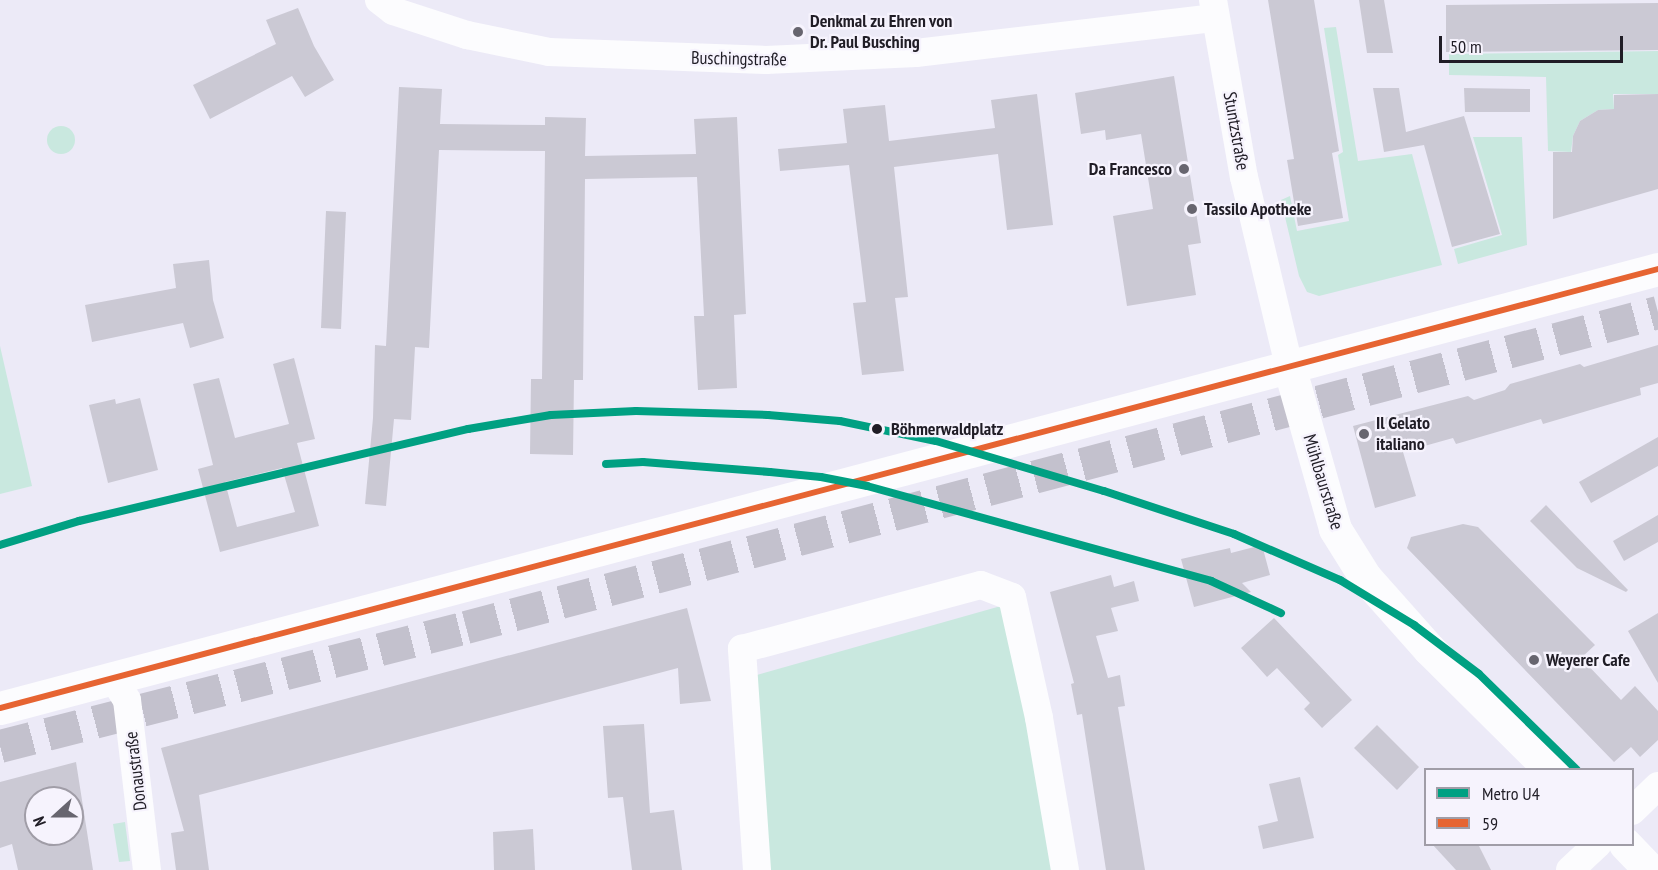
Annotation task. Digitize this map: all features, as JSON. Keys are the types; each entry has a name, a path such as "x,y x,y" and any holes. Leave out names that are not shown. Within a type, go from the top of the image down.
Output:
{"main road":[{"path":"0,708 1658,269"},
{"name":"Mühlbaurstraße","path":"1289,366 1335,529 1365,577 1429,649 1549,768"},
{"path":"1628,846 1650,870"}],"street":[{"name":"Buschingstraße","path":"379,0 393,11 467,35 549,52 766,60 916,52 1214,9"},
{"name":"Stuntzstraße","path":"1214,9 1244,177 1289,366"},
{"path":"757,870 742,649 981,585 1012,597 1039,718 1065,870"},
{"name":"Donaustraße","path":"112,678 127,700 147,870"},
{"path":"1634,810 1658,786"},
{"path":"1570,870 1596,846"}],"green space":[{"path":"1336,27 1358,161 1412,154 1442,265 1319,296 1307,292 1299,276 1281,200 1290,196 1297,231 1349,221 1338,155 1343,152 1324,28"},
{"path":"1658,51 1658,94 1613,94 1614,109 1598,110 1580,121 1573,136 1571,152 1548,151 1546,77 1449,75 1449,54"},
{"path":"61,126 71,130 75,140 71,150 61,154 51,150 47,140 51,130"},
{"path":"1473,137 1522,137 1527,245 1458,264 1454,249 1502,235"},
{"path":"0,346 32,486 0,494"},
{"path":"1008,604 1058,870 766,870 753,676"},
{"path":"125,822 130,861 119,862 113,824"}],"building":[{"path":"1268,0 1314,0 1339,151 1332,153 1343,218 1298,226 1287,160 1294,159"},
{"path":"1359,0 1384,0 1393,53 1367,53"},
{"path":"1658,3 1658,50 1446,52 1446,5"},
{"path":"298,8 314,46 334,80 305,97 292,76 210,119 193,85 276,44 266,20"},
{"path":"1174,76 1201,243 1188,245 1196,295 1127,306 1113,216 1153,209 1141,134 1106,140 1105,130 1081,134 1075,93"},
{"path":"399,87 442,89 440,124 545,125 545,117 586,118 585,156 696,154 694,119 737,117 746,314 734,315 737,388 698,390 694,316 704,316 697,177 585,179 583,380 574,380 573,455 530,454 531,379 542,379 545,151 439,150 429,348 415,347 411,420 394,419 386,506 365,504 373,418 375,345 386,346"},
{"path":"1373,88 1399,88 1406,132 1464,116 1500,234 1452,247 1424,145 1384,152"},
{"path":"1464,88 1530,89 1530,112 1465,112"},
{"path":"1037,94 1053,225 1007,230 998,154 894,167 908,297 895,298 904,371 862,375 853,303 866,302 849,165 780,171 778,149 847,143 843,109 885,105 889,141 995,128 991,100"},
{"path":"1658,94 1658,189 1553,219 1553,152 1572,152 1573,136 1580,121 1598,110 1614,109 1614,95"},
{"path":"326,211 346,212 341,329 321,328"},
{"path":"209,260 213,300 224,338 190,348 183,323 92,342 85,305 176,288 173,264"},
{"path":"1658,345 1658,383 1640,388 1641,395 1543,424 1541,419 1456,444 1453,438 1403,452 1416,496 1375,508 1353,426 1468,396 1474,400 1505,390 1510,384 1580,364 1584,367"},
{"path":"294,358 315,439 297,443 319,526 220,552 198,469 213,465 193,384 219,378 235,438 289,424 273,364","holes":["282,468 295,512 237,527 225,482"]},
{"path":"140,398 158,470 108,483 89,405 115,399 116,404"},
{"path":"1658,437 1658,466 1591,503 1579,482"},
{"path":"1546,505 1628,590 1626,592 1577,568 1530,521"},
{"path":"1658,515 1658,542 1624,561 1613,541"},
{"path":"1463,524 1478,527 1595,645 1581,658 1621,700 1635,686 1658,711 1658,740 1640,757 1631,747 1614,762 1407,548 1411,537"},
{"path":"1262,545 1270,575 1242,583 1251,592 1194,607 1181,559 1230,548 1231,553"},
{"path":"1111,575 1114,587 1134,581 1139,601 1111,608 1118,631 1096,636 1108,678 1120,675 1125,706 1118,707 1145,870 1106,870 1082,714 1077,715 1071,684 1074,683 1050,592"},
{"path":"687,608 711,701 680,704 678,668 199,795 209,870 176,870 171,833 184,831 161,748"},
{"path":"1658,613 1658,683 1628,631"},
{"path":"1274,618 1352,700 1322,728 1304,709 1310,703 1277,668 1267,677 1241,648"},
{"path":"644,724 650,813 674,810 682,870 632,870 623,797 608,798 603,726"},
{"path":"1377,725 1419,767 1397,790 1354,748"},
{"path":"76,762 80,786 24,786 24,846 84,846 84,813 93,870 18,870 12,844 0,848 0,782"},
{"path":"1300,777 1314,838 1263,849 1258,826 1278,821 1269,784"},
{"path":"533,829 535,870 494,870 493,832"},
{"path":"1434,846 1479,846 1491,870 1456,870"}],"tunnel":[{"path":"0,746 466,627 1658,312"}],"metro line":[{"name":"U4","path":"0,545 79,521 468,429 551,415 636,411 768,415 840,421 936,441 1104,491 1234,534 1340,580 1414,625 1479,674 1575,768"},
{"name":"U4","path":"606,464 643,462 770,472 821,477 867,486 1211,581 1281,613"}],"transit line":[{"name":"59","path":"0,708 1658,269"}],"place":[{"name":"Denkmal zu Ehren von Dr. Paul Busching","path":"798,32"},
{"name":"Da Francesco","path":"1184,169"},
{"name":"Tassilo Apotheke","path":"1192,209"},
{"name":"Böhmerwaldplatz","path":"877,429"},
{"name":"Il Gelato italiano","path":"1364,434"},
{"name":"Weyerer Cafe","path":"1534,660"}]}
